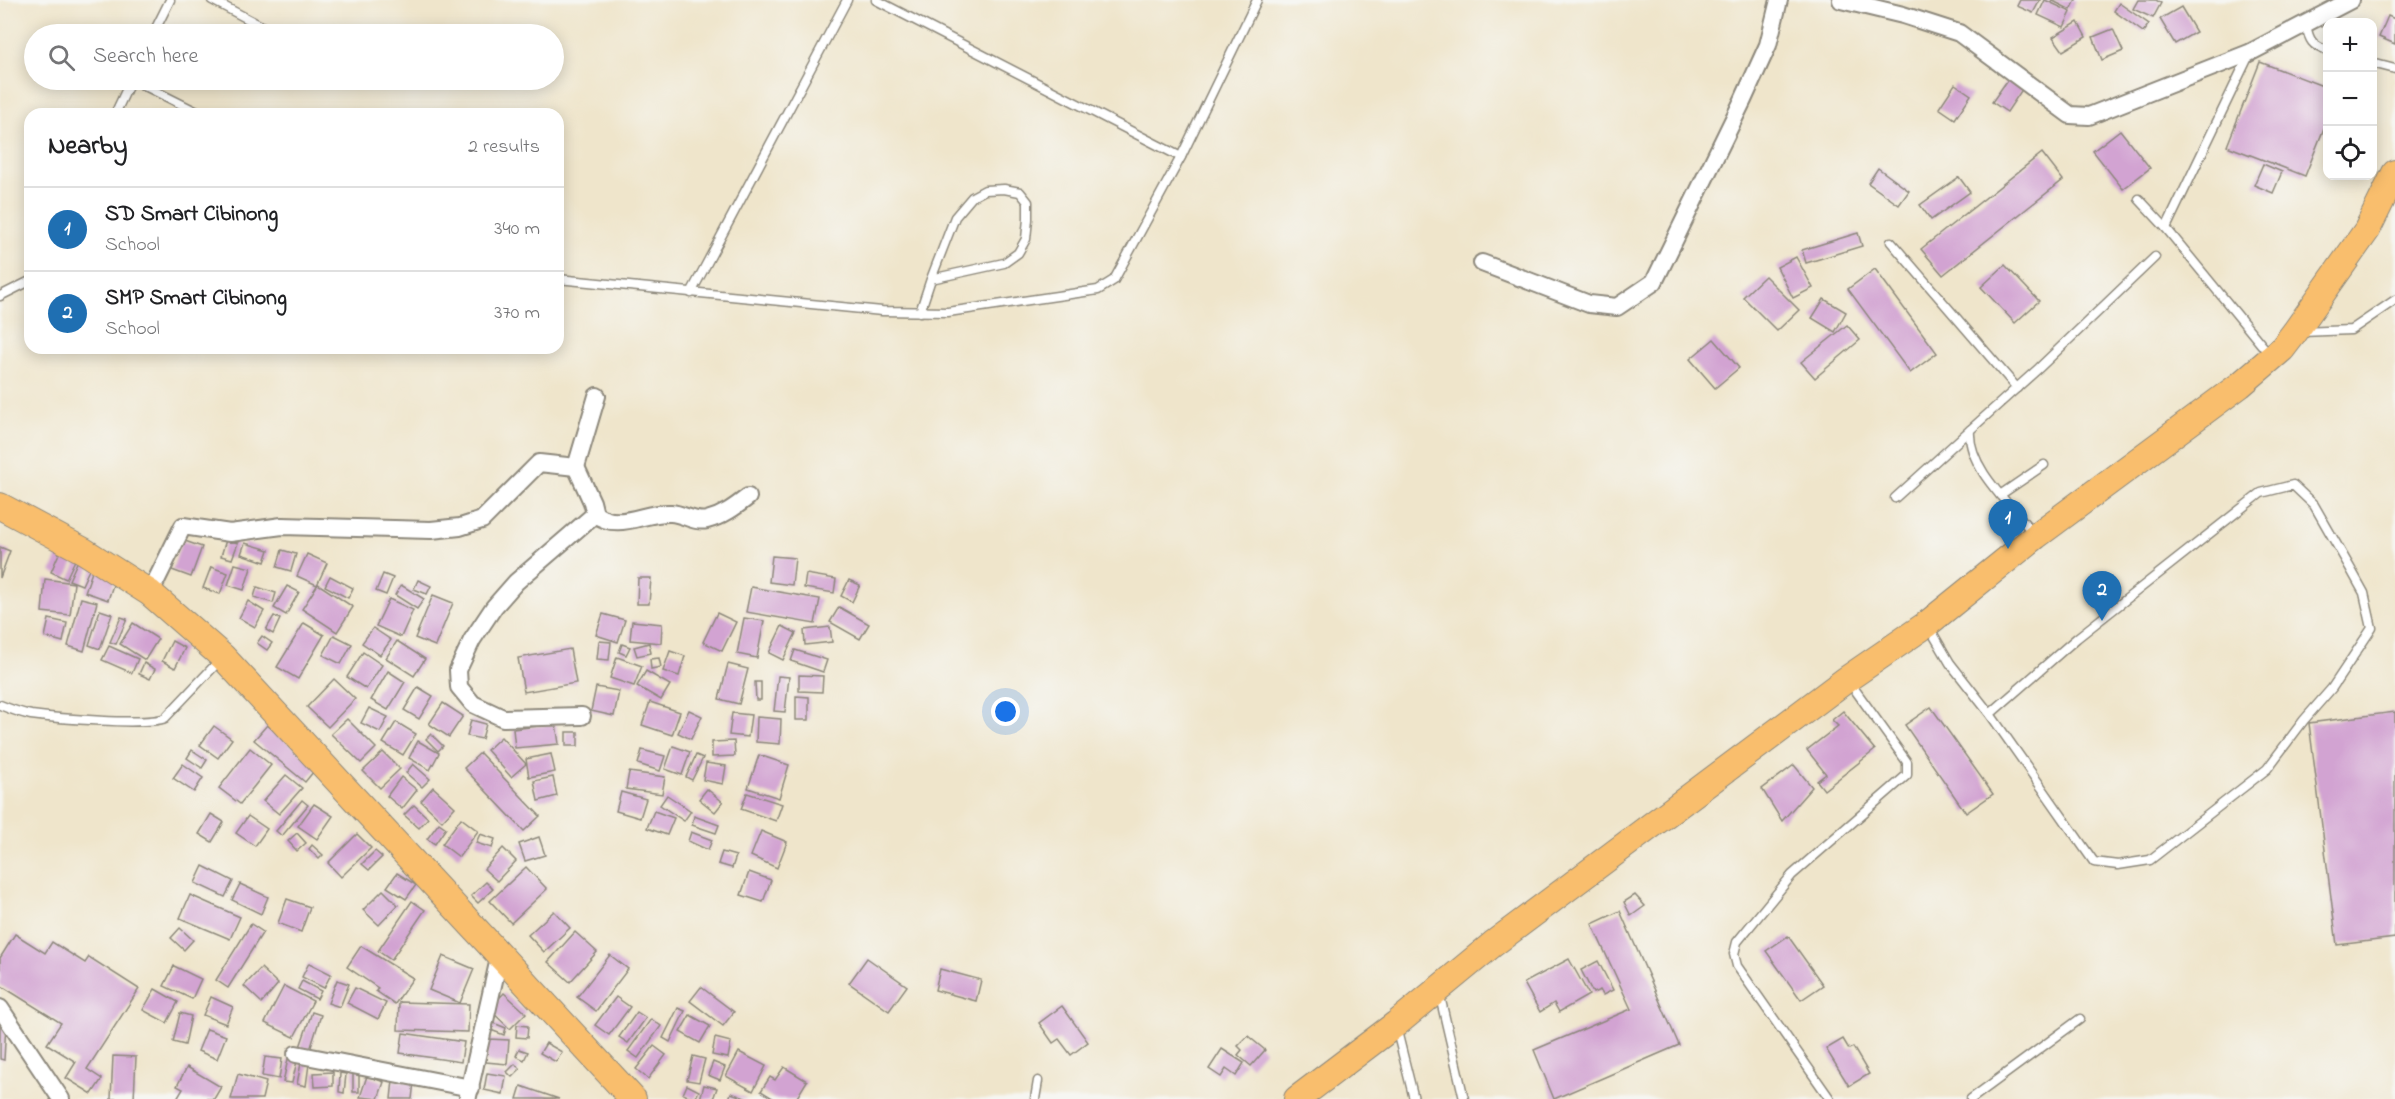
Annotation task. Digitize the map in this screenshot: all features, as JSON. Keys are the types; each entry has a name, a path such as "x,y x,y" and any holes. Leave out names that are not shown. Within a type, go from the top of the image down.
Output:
{"main road":[{"path":"1298,1099 1396,1024 1493,944 1847,679 1927,624 2036,536 2240,385 2282,350 2367,230 2395,173"},
{"path":"0,506 84,551 150,593 223,657 633,1099"}],"street":[{"path":"1482,263 1602,307 1617,307 1654,282 1768,45 1779,0"},
{"path":"1841,0 1903,15 1959,33 2070,115 2089,116 2249,53 2351,0"},
{"path":"597,396 576,467 590,495 595,514 604,521 618,523 669,513 705,521 722,515 748,497"},
{"path":"150,593 183,526 230,533 282,526 431,530 460,527 482,520 539,463 576,467"},
{"path":"582,716 503,718 473,704 459,687 458,670 472,640 501,599 516,582 595,514"},
{"path":"296,1054 469,1093 500,954"},
{"path":"0,1008 61,1099"}],"lane":[{"path":"158,24 170,0"},
{"path":"212,0 258,24"},
{"path":"691,293 847,0"},
{"path":"876,0 1181,157"},
{"path":"564,280 882,311 920,312 948,312 1098,290 1114,280 1181,157 1257,0"},
{"path":"2306,25 2309,40 2323,49"},
{"path":"2166,228 2249,53"},
{"path":"2377,64 2395,69"},
{"path":"118,108 127,90"},
{"path":"152,90 189,108"},
{"path":"920,312 931,279 955,217 972,197 985,190 1004,189 1020,192 1028,202 1028,219 1026,239 1018,253 1004,263 931,279"},
{"path":"2139,199 2166,228 2272,358"},
{"path":"1892,242 2017,388"},
{"path":"1895,498 2017,388 2155,257"},
{"path":"0,296 24,284"},
{"path":"2295,332 2351,330 2394,302"},
{"path":"1970,430 1969,442 1972,452 2000,495 2036,536"},
{"path":"2000,495 2044,465"},
{"path":"1927,624 1950,663 1990,714 2094,862 2118,865 2150,860 2267,769 2304,720 2332,688 2372,628 2364,593 2314,505 2293,485 2261,493 2077,638 1990,714"},
{"path":"0,705 30,715 137,722 157,721 165,717 223,657"},
{"path":"1830,1099 1737,966 1734,954 1737,942 1792,875 1907,775 1907,762 1847,679"},
{"path":"1438,989 1464,1099"},
{"path":"1971,1099 2080,1019"},
{"path":"1396,1024 1414,1099"},
{"path":"1035,1099 1038,1080"}],"building":[{"path":"2020,0 2040,0 2033,13 2017,6"},
{"path":"2045,0 2071,12 2064,27 2038,15"},
{"path":"2051,0 2076,0 2071,10"},
{"path":"2138,0 2156,0 2161,3 2153,18 2133,9"},
{"path":"2119,3 2149,24 2143,32 2114,11"},
{"path":"2181,7 2196,32 2175,44 2160,19"},
{"path":"2388,16 2395,19 2395,44 2379,37"},
{"path":"2078,22 2086,37 2063,51 2053,37"},
{"path":"2113,29 2123,51 2102,60 2093,37"},
{"path":"2260,62 2323,86 2323,131 2305,176 2227,146"},
{"path":"2011,75 2025,85 2007,112 1992,102"},
{"path":"1955,84 1971,95 1955,119 1939,108"},
{"path":"2120,130 2150,168 2123,189 2093,151"},
{"path":"2042,153 2063,180 1943,275 1921,249"},
{"path":"2263,164 2282,172 2273,193 2254,185"},
{"path":"1878,168 1909,191 1899,205 1868,183"},
{"path":"1959,177 1970,192 1931,220 1920,205"},
{"path":"1858,233 1862,246 1806,263 1802,250"},
{"path":"1796,257 1813,288 1793,298 1777,267"},
{"path":"2005,265 2039,301 2015,323 1981,287"},
{"path":"1875,269 1937,353 1910,373 1848,289"},
{"path":"1765,276 1799,310 1777,331 1743,297"},
{"path":"1824,299 1846,312 1835,332 1812,318"},
{"path":"1847,325 1860,340 1815,378 1801,362"},
{"path":"1714,339 1739,368 1715,388 1690,359"},
{"path":"182,540 202,547 191,577 172,570"},
{"path":"226,540 238,543 232,559 221,556"},
{"path":"245,543 269,550 265,562 241,554"},
{"path":"0,547 10,551 0,578"},
{"path":"61,549 77,556 66,579 51,572"},
{"path":"282,550 296,554 291,571 277,567"},
{"path":"307,554 327,563 317,585 297,576"},
{"path":"80,556 93,561 82,585 69,580"},
{"path":"772,556 795,558 792,585 769,582"},
{"path":"235,564 251,568 244,590 228,585"},
{"path":"94,566 117,573 108,600 85,592"},
{"path":"211,567 228,573 220,594 203,588"},
{"path":"383,574 393,578 386,595 376,591"},
{"path":"806,574 836,579 834,593 804,588"},
{"path":"330,576 353,588 348,598 325,586"},
{"path":"638,578 651,578 649,604 637,604"},
{"path":"45,579 74,583 70,615 42,612"},
{"path":"418,580 431,586 427,594 414,589"},
{"path":"849,580 860,585 852,602 841,596"},
{"path":"318,584 353,607 337,632 302,609"},
{"path":"401,585 424,599 417,609 395,595"},
{"path":"287,586 299,592 286,615 274,608"},
{"path":"257,587 276,593 273,603 254,597"},
{"path":"751,587 820,599 815,624 746,612"},
{"path":"433,595 453,603 435,646 415,638"},
{"path":"81,598 97,602 84,651 68,646"},
{"path":"389,599 413,610 401,637 376,626"},
{"path":"248,601 264,611 255,627 239,618"},
{"path":"839,607 869,624 860,639 830,622"},
{"path":"100,610 112,614 100,649 89,645"},
{"path":"717,613 736,622 722,651 703,642"},
{"path":"603,614 625,620 618,642 596,635"},
{"path":"274,616 280,619 273,634 266,630"},
{"path":"121,617 127,619 116,644 110,642"},
{"path":"744,618 764,621 757,658 737,654"},
{"path":"49,619 67,623 63,642 45,637"},
{"path":"632,621 662,624 661,643 630,640"},
{"path":"133,623 158,639 145,660 120,644"},
{"path":"304,623 324,635 298,679 277,667"},
{"path":"782,626 796,633 783,660 769,653"},
{"path":"830,627 832,642 805,645 804,630"},
{"path":"373,628 391,640 380,655 362,643"},
{"path":"334,635 352,644 341,664 323,655"},
{"path":"262,636 272,643 267,650 257,643"},
{"path":"172,641 185,648 175,668 162,661"},
{"path":"397,641 425,659 414,676 386,658"},
{"path":"599,641 611,642 609,660 597,659"},
{"path":"649,643 651,653 637,656 634,647"},
{"path":"622,644 630,647 626,655 619,652"},
{"path":"109,646 138,659 132,673 102,660"},
{"path":"570,649 576,683 524,692 518,658"},
{"path":"795,650 827,660 823,672 791,661"},
{"path":"670,651 685,656 679,676 663,671"},
{"path":"363,652 382,665 366,689 347,677"},
{"path":"617,657 642,666 634,686 610,678"},
{"path":"659,658 661,667 651,669 650,659"},
{"path":"144,663 155,669 150,679 139,674"},
{"path":"728,664 748,669 739,704 719,699"},
{"path":"388,671 405,682 388,710 371,700"},
{"path":"646,671 670,685 661,700 637,686"},
{"path":"799,675 823,676 822,692 799,691"},
{"path":"778,676 789,677 785,712 774,711"},
{"path":"334,679 355,699 328,727 307,707"},
{"path":"755,682 761,682 761,700 756,700"},
{"path":"418,687 433,696 419,719 404,710"},
{"path":"596,687 619,691 614,716 591,711"},
{"path":"796,696 809,697 809,720 796,720"},
{"path":"650,702 680,712 672,735 642,725"},
{"path":"443,703 463,716 449,737 429,724"},
{"path":"1931,707 1993,794 1966,813 1905,725"},
{"path":"369,708 388,717 380,732 361,723"},
{"path":"689,710 702,716 691,739 678,733"},
{"path":"1843,711 1875,750 1824,790 1817,781 1826,774 1807,750 1838,726 1832,720"},
{"path":"2395,712 2395,938 2337,945 2309,723"},
{"path":"732,713 751,715 748,737 729,735"},
{"path":"757,717 781,719 780,744 756,742"},
{"path":"347,719 376,748 361,763 331,734"},
{"path":"471,720 486,724 482,739 467,736"},
{"path":"396,722 416,734 403,755 383,743"},
{"path":"556,724 559,744 515,748 513,729"},
{"path":"267,725 318,766 305,782 254,740"},
{"path":"214,726 232,739 218,758 200,745"},
{"path":"566,732 578,732 578,746 566,746"},
{"path":"431,734 443,746 438,751 426,739"},
{"path":"501,737 526,764 511,777 487,750"},
{"path":"418,741 439,753 430,770 409,758"},
{"path":"734,741 735,756 712,757 712,742"},
{"path":"673,746 690,752 682,775 665,769"},
{"path":"250,748 271,765 240,804 219,788"},
{"path":"192,750 207,760 202,768 187,758"},
{"path":"642,750 665,756 660,771 638,764"},
{"path":"383,752 400,769 380,788 363,771"},
{"path":"480,753 540,816 524,831 464,768"},
{"path":"551,754 555,772 529,777 526,759"},
{"path":"696,755 703,758 692,780 686,777"},
{"path":"759,755 789,765 779,798 748,788"},
{"path":"706,763 726,766 723,784 703,780"},
{"path":"183,764 203,778 194,792 173,778"},
{"path":"413,764 430,779 422,787 406,773"},
{"path":"1794,765 1812,787 1782,821 1762,789"},
{"path":"629,772 665,777 662,794 626,789"},
{"path":"286,775 302,788 279,814 263,801"},
{"path":"401,777 417,790 402,809 387,796"},
{"path":"553,777 557,796 538,801 534,781"},
{"path":"433,787 455,807 442,821 421,801"},
{"path":"707,789 723,802 715,812 699,799"},
{"path":"621,792 646,799 640,818 616,811"},
{"path":"747,793 782,804 776,821 741,809"},
{"path":"667,795 691,811 684,821 660,805"},
{"path":"302,800 308,805 282,836 276,831"},
{"path":"314,804 333,816 317,839 298,826"},
{"path":"414,805 428,818 419,828 404,815"},
{"path":"654,811 674,818 667,835 647,828"},
{"path":"211,814 224,822 212,842 199,834"},
{"path":"248,816 267,829 255,846 236,833"},
{"path":"694,816 719,825 716,833 692,825"},
{"path":"461,818 478,831 459,857 442,844"},
{"path":"439,823 446,828 435,844 427,839"},
{"path":"761,831 787,842 777,868 751,856"},
{"path":"691,832 712,840 708,850 688,841"},
{"path":"297,833 306,843 297,851 288,841"},
{"path":"357,834 371,848 341,877 328,863"},
{"path":"480,834 495,839 492,848 476,843"},
{"path":"539,837 545,855 525,861 519,844"},
{"path":"312,845 323,855 319,859 309,849"},
{"path":"503,848 516,861 497,881 484,869"},
{"path":"375,851 382,857 369,870 362,864"},
{"path":"722,852 736,856 732,868 718,864"},
{"path":"203,866 233,881 225,897 195,883"},
{"path":"526,867 547,889 511,923 490,901"},
{"path":"749,872 771,880 763,902 741,895"},
{"path":"397,873 416,885 406,899 387,887"},
{"path":"486,882 493,889 478,903 471,896"},
{"path":"240,884 268,897 261,914 232,900"},
{"path":"383,890 398,905 379,925 363,910"},
{"path":"190,895 240,917 230,939 180,918"},
{"path":"1635,895 1645,906 1631,916 1624,902"},
{"path":"287,899 310,907 301,932 278,923"},
{"path":"412,901 425,910 391,960 378,951"},
{"path":"554,911 570,928 544,952 528,935"},
{"path":"1620,911 1679,1045 1554,1099 1534,1050 1631,1009 1592,924"},
{"path":"251,924 263,932 228,988 216,980"},
{"path":"180,928 193,940 184,950 171,938"},
{"path":"575,932 597,952 570,982 548,962"},
{"path":"15,934 45,953 52,942 85,963 89,957 139,989 87,1069 102,1079 92,1094 66,1078 76,1062 47,1044 61,1023 0,985 0,958"},
{"path":"1788,936 1823,985 1801,1000 1766,951"},
{"path":"361,946 413,978 395,1004 376,991 378,988 347,967"},
{"path":"610,955 628,969 596,1011 577,997"},
{"path":"443,956 474,969 460,1003 429,990"},
{"path":"867,958 907,986 889,1011 849,983"},
{"path":"1569,959 1589,995 1559,1012 1554,1003 1540,1012 1524,983"},
{"path":"1598,961 1613,990 1603,995 1600,990 1593,993 1581,970"},
{"path":"309,963 331,974 324,988 302,977"},
{"path":"174,966 201,979 192,999 164,986"},
{"path":"261,968 278,984 262,1003 244,986"},
{"path":"940,969 981,980 976,1001 935,990"},
{"path":"337,980 349,984 340,1007 328,1003"},
{"path":"302,981 321,991 317,999 298,989"},
{"path":"284,986 313,1001 294,1037 265,1023"},
{"path":"701,987 734,1012 723,1026 690,1001"},
{"path":"355,988 386,1003 378,1019 347,1003"},
{"path":"155,989 178,1002 167,1023 143,1010"},
{"path":"504,993 526,1013 510,1029 489,1009"},
{"path":"211,997 233,1007 226,1024 203,1015"},
{"path":"616,997 630,1007 609,1035 595,1025"},
{"path":"399,1002 469,1004 468,1032 398,1030"},
{"path":"1062,1006 1088,1042 1071,1055 1059,1039 1053,1043 1039,1023"},
{"path":"678,1008 685,1011 670,1042 663,1038"},
{"path":"312,1012 321,1015 310,1050 300,1047"},
{"path":"637,1012 646,1018 628,1043 619,1037"},
{"path":"180,1013 191,1016 185,1045 173,1042"},
{"path":"690,1015 710,1026 700,1043 680,1032"},
{"path":"651,1019 661,1026 638,1058 628,1051"},
{"path":"491,1022 506,1028 504,1035 488,1029"},
{"path":"0,1023 6,1023 4,1060 0,1059"},
{"path":"517,1025 528,1026 527,1038 516,1037"},
{"path":"207,1029 226,1036 217,1059 198,1051"},
{"path":"403,1033 464,1042 461,1062 400,1053"},
{"path":"1248,1036 1265,1050 1251,1066 1238,1055 1242,1050 1238,1046"},
{"path":"715,1038 731,1042 728,1058 712,1055"},
{"path":"488,1039 509,1040 507,1064 486,1062"},
{"path":"1843,1039 1849,1049 1853,1047 1869,1074 1849,1086 1826,1049"},
{"path":"546,1043 562,1052 556,1062 540,1053"},
{"path":"654,1046 666,1055 648,1079 636,1069"},
{"path":"519,1049 528,1052 524,1060 516,1056"},
{"path":"1222,1049 1244,1063 1236,1076 1226,1069 1221,1077 1209,1069"},
{"path":"739,1052 766,1066 753,1091 726,1076"},
{"path":"113,1056 136,1057 134,1099 111,1099"},
{"path":"693,1056 705,1059 699,1082 687,1080"},
{"path":"265,1057 282,1059 279,1079 262,1076"},
{"path":"288,1059 297,1061 292,1083 283,1082"},
{"path":"713,1062 725,1067 720,1080 708,1075"},
{"path":"301,1063 309,1064 306,1086 297,1084"},
{"path":"515,1064 520,1069 512,1077 507,1072"},
{"path":"187,1067 221,1087 214,1099 177,1099 183,1089 177,1086"},
{"path":"784,1067 807,1081 796,1099 774,1099 761,1091 770,1077 775,1080"},
{"path":"353,1069 359,1069 359,1092 353,1092"},
{"path":"333,1072 333,1086 315,1087 314,1073"},
{"path":"340,1073 346,1074 344,1093 339,1092"},
{"path":"487,1073 506,1076 503,1094 484,1090"},
{"path":"238,1074 266,1082 262,1099 231,1099"},
{"path":"367,1076 384,1082 378,1099 360,1097"},
{"path":"393,1080 414,1082 412,1099 391,1099"},
{"path":"687,1085 699,1091 695,1099 683,1094"},
{"path":"704,1085 717,1088 713,1099 700,1099"},
{"path":"521,1086 559,1099 517,1099"},
{"path":"731,1093 748,1099 729,1099"}],"place":[{"name":"SD Smart Cibinong","path":"2008,549"},
{"name":"SMP Smart Cibinong","path":"2102,621"}]}
